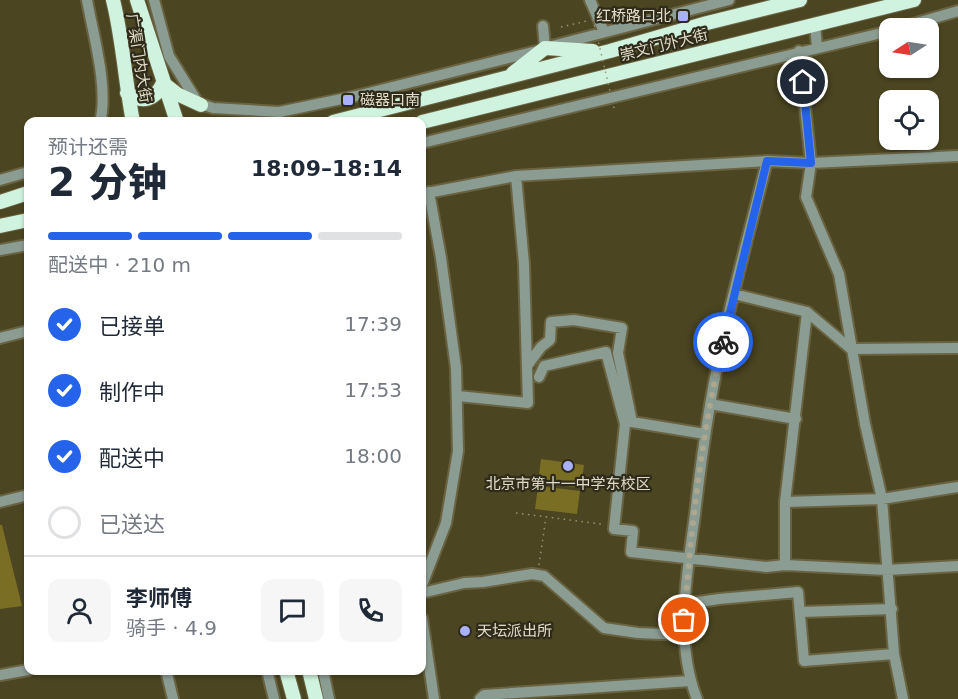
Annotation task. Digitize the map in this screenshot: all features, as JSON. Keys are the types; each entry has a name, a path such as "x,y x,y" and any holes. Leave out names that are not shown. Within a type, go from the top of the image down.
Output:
{"main road":[{"name":"广渠门内大街","path":"113,0 122,42 132,117"},
{"name":"崇文门外大街","path":"352,117 800,0"},
{"name":"崇文门外大街","path":"426,121 914,0"},
{"name":"广渠门内大街","path":"138,1 175,117"},
{"path":"508,77 545,48 610,51"},
{"path":"128,93 137,100 143,100 159,93 163,83 177,94 201,105"},
{"path":"0,202 24,194"},
{"path":"0,226 24,221"},
{"path":"287,675 294,699"},
{"path":"310,675 316,699"}],"street":[{"path":"87,0 100,75 102,96 100,117"},
{"path":"154,0 169,56 192,95 201,105"},
{"path":"590,0 603,32"},
{"name":"崇文门外大街","path":"201,105 213,108 279,112 519,57 603,32 729,0"},
{"path":"934,18 958,11"},
{"path":"815,25 817,47"},
{"path":"543,26 545,48"},
{"path":"426,141 879,33"},
{"path":"799,51 811,163 806,197 839,274 865,424 882,499 894,654 903,699"},
{"path":"426,193 516,176 767,161 811,163 958,156"},
{"path":"697,699 690,681 683,635 689,558 705,434 734,294 767,161"},
{"path":"0,180 24,173"},
{"path":"458,396 528,403 524,264 516,176"},
{"path":"426,197 441,258 458,396 458,451 446,523 426,575"},
{"path":"0,250 24,246"},
{"path":"734,294 807,312 851,349 958,348"},
{"path":"785,565 785,502 807,312"},
{"path":"527,366 541,347 550,340 551,322 574,320 622,328 618,353 629,423 614,529 633,531 631,552 766,567 785,565 887,570 958,566"},
{"path":"0,338 24,332"},
{"path":"539,377 544,366 606,352 629,423"},
{"path":"710,404 796,419"},
{"path":"629,423 705,434"},
{"path":"785,502 882,499 958,487"},
{"path":"0,502 24,496"},
{"path":"426,592 464,583 532,574 544,576 604,628 638,633 683,635"},
{"path":"685,604 798,592 804,661 894,654"},
{"path":"801,612 892,609"},
{"path":"426,645 434,699"},
{"path":"0,675 24,671"},
{"path":"167,675 173,699"},
{"path":"268,675 274,699"},
{"path":"324,675 329,699"},
{"path":"480,699 484,695 690,681"}],"path":[{"path":"561,27 594,19 614,108"},
{"path":"516,513 601,524"},
{"path":"538,575 546,517"}],"shaded area":[{"path":"541,459 584,465 581,488 538,483"},
{"path":"538,486 580,491 577,514 535,509"},
{"path":"0,525 2,525 22,606 0,609"}],"way so far":[{"path":"684,620 689,558 705,434 723,342"}],"place":[{"name":"红桥路口北","path":"683,16"},
{"name":"磁器口南","path":"348,100"},
{"name":"北京市第十一中学东校区","path":"568,466"},
{"name":"天坛派出所","path":"465,631"}],"route":[{"path":"723,342 767,161 811,163 803,82"}]}
